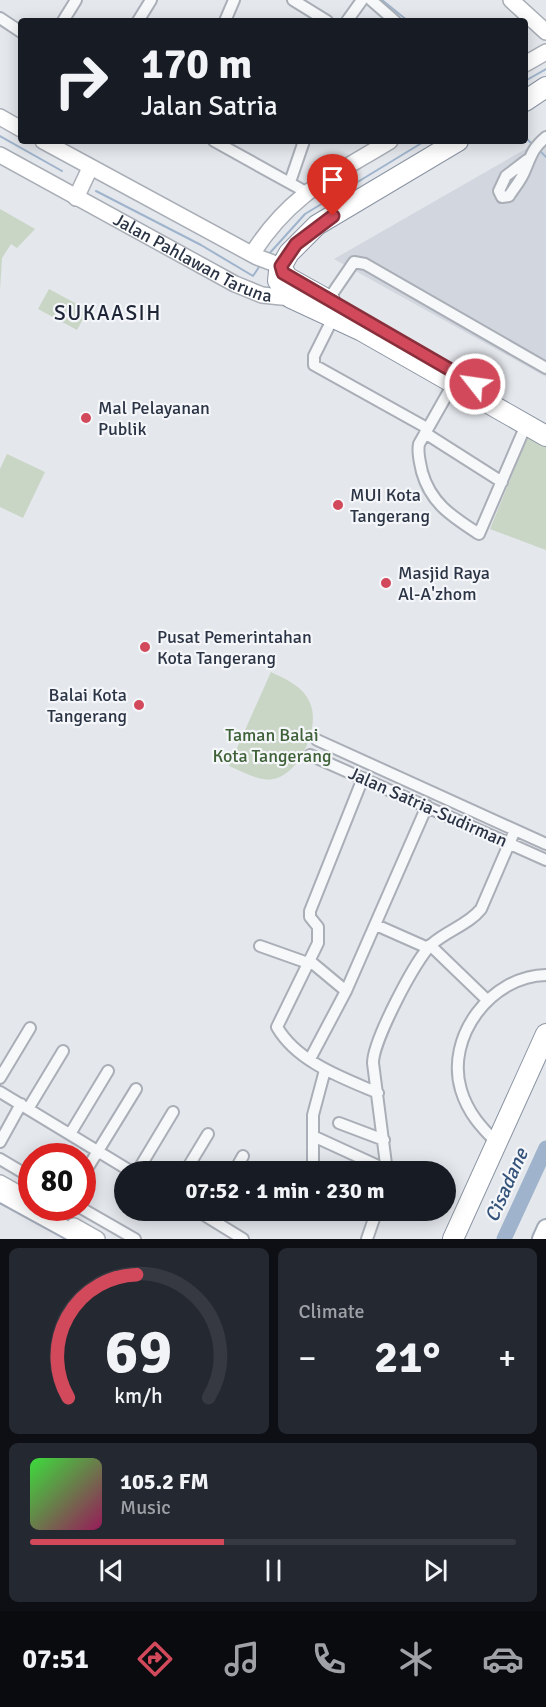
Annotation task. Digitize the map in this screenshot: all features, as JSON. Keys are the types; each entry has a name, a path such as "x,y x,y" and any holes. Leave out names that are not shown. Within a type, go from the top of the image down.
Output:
{"highway":[{"path":"528,99 546,87"},
{"path":"291,297 278,281 276,266 296,244 317,225 453,144"},
{"name":"Jalan Pahlawan Taruna","path":"276,266 287,277 331,308 453,384 546,436"},
{"name":"Jalan Pahlawan Taruna","path":"291,297 331,308 546,424"},
{"path":"453,1239 546,1034"},
{"path":"464,1239 546,1058"}],"main road":[{"path":"511,0 546,32"},
{"path":"528,62 546,52"},
{"path":"0,117 18,127"},
{"name":"Jalan Pahlawan Taruna","path":"48,144 276,266"},
{"path":"255,256 274,222 306,192 385,144"},
{"name":"Jalan Pahlawan Taruna","path":"0,155 236,284 262,295 291,297"},
{"path":"76,198 90,168"},
{"path":"0,1183 18,1193"},
{"path":"0,1193 84,1239"},
{"path":"0,1205 62,1239"},
{"path":"66,1221 97,1239"},
{"path":"541,1239 546,1228"}],"street":[{"path":"65,18 75,0"},
{"path":"140,18 151,0"},
{"path":"226,18 234,0"},
{"path":"293,0 322,18"},
{"path":"349,18 362,0"},
{"path":"371,0 392,18"},
{"path":"0,18 18,31"},
{"path":"530,155 545,138"},
{"path":"220,144 306,192"},
{"path":"290,182 303,144"},
{"path":"502,482 426,431 314,365 314,356 331,308 348,268 354,262 365,264 546,368"},
{"path":"453,384 419,444 418,455 424,480 433,497 445,511 479,534 526,425"},
{"name":"Jalan Satria-Sudirman","path":"317,740 546,844"},
{"name":"Jalan Satria-Sudirman","path":"310,755 546,860"},
{"path":"363,778 310,910 310,917 318,927 318,943 277,1027 282,1035 325,1070 378,1093"},
{"path":"310,1059 346,991 427,806"},
{"path":"386,1161 374,1063 375,1046 410,976 429,947 446,933 473,918 481,909 515,830"},
{"path":"376,925 429,947 487,1000"},
{"path":"260,946 309,962 346,991"},
{"path":"497,1143 474,1120 460,1089 459,1056 469,1024 487,1000 514,982 546,975"},
{"path":"0,1078 30,1028"},
{"path":"0,1142 63,1051"},
{"path":"313,1161 313,1115 325,1070"},
{"path":"69,1134 108,1071"},
{"path":"96,1154 136,1089"},
{"path":"0,1092 114,1161"},
{"path":"144,1161 173,1112"},
{"path":"339,1123 384,1140"},
{"path":"192,1161 208,1134"},
{"path":"313,1136 366,1161"},
{"path":"240,1161 243,1156"},
{"path":"0,1159 18,1170"},
{"path":"96,1217 135,1239"},
{"path":"218,1221 243,1239"},
{"path":"367,1239 373,1221"}],"shaded area":[{"path":"546,137 546,377 334,259 536,143"}],"green space":[{"path":"0,209 35,229 17,248 11,244 2,258 0,290"},
{"path":"49,289 88,310 77,330 38,309"},
{"path":"529,434 546,444 546,550 490,529"},
{"path":"7,454 45,472 23,518 0,507 0,469"},
{"name":"Taman Balai Kota Tangerang","path":"271,672 294,684 303,692 310,703 313,724 310,737 299,760 283,776 268,780 256,778 229,766"}],"waterway":[{"path":"382,0 404,18"},
{"path":"528,79 546,69"},
{"path":"0,136 62,171"},
{"path":"528,140 533,145"},
{"path":"268,255 305,214 420,144"},
{"path":"540,151 546,157"},
{"path":"96,191 201,245 253,276 261,264"},
{"name":"Cisadane","path":"504,1239 546,1148"}],"place":[{"name":"Mal Pelayanan Publik","path":"86,418"},
{"name":"MUI Kota Tangerang","path":"338,505"},
{"name":"Masjid Raya Al-A'zhom","path":"386,583"},
{"name":"Pusat Pemerintahan Kota Tangerang","path":"145,647"},
{"name":"Balai Kota Tangerang","path":"139,705"}],"district":[{"name":"SUKAASIH","path":"108,313"}],"route":[{"path":"333,216 317,225 296,244 281,266 283,273 475,384"}]}
